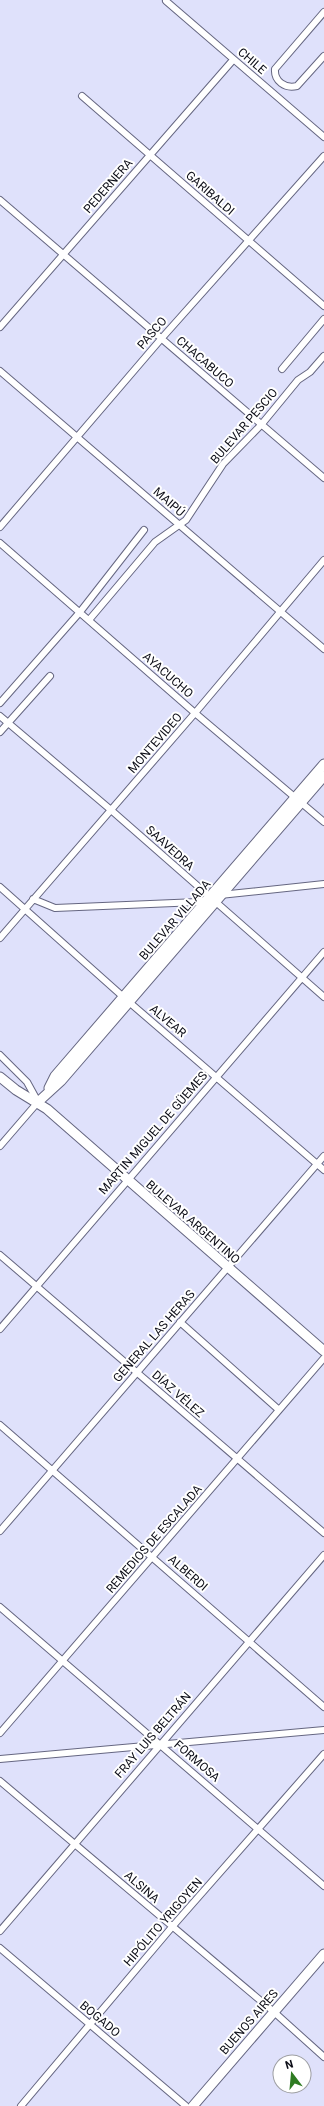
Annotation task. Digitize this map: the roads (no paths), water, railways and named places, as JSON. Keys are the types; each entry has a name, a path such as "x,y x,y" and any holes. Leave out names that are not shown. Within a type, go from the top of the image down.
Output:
{"main road":[{"name":"BULEVAR VILLADA","path":"212,901 222,894 298,800 324,764"},
{"name":"BULEVAR VILLADA","path":"38,1102 47,1092 55,1076 127,1000 298,800 324,776"},
{"name":"BULEVAR ARGENTINO","path":"0,1077 16,1090 38,1102 47,1109 229,1265 324,1343"},
{"name":"BULEVAR ARGENTINO","path":"229,1265 324,1351"},
{"name":"BUENOS AIRES","path":"193,2106 324,1954"}],"street":[{"name":"CHILE","path":"166,1 324,137"},
{"path":"324,12 275,69 276,78 280,83 290,88 296,86 324,56"},
{"name":"PEDERNERA","path":"0,327 233,60"},
{"name":"GARIBALDI","path":"82,96 324,306"},
{"name":"PASCO","path":"0,527 161,339 250,242 324,156"},
{"name":"CHACABUCO","path":"0,200 63,256 324,478"},
{"path":"282,369 324,319"},
{"name":"BULEVAR PESCIO","path":"89,620 155,542 186,520 223,464 261,425 298,380 310,372 324,356"},
{"name":"MAIPÚ","path":"0,371 280,613 324,649"},
{"path":"0,702 80,612 144,530"},
{"name":"AYACUCHO","path":"0,543 195,713 324,822"},
{"name":"MONTEVIDEO","path":"0,938 195,713 324,560"},
{"path":"0,732 50,676"},
{"name":"SAAVEDRA","path":"0,716 111,810 212,901 324,997"},
{"path":"222,894 324,884"},
{"name":"ALVEAR","path":"0,887 127,1000 217,1076 324,1170"},
{"path":"33,900 55,908 212,901"},
{"name":"MARTIN MIGUEL DE GÜEMES","path":"0,1329 324,952"},
{"path":"0,1055 27,1082 38,1102"},
{"name":"BULEVAR VILLADA","path":"0,1146 38,1102"},
{"name":"GENERAL LAS HERAS","path":"0,1531 324,1156"},
{"name":"DÍAZ VÉLEZ","path":"0,1255 324,1533"},
{"path":"180,1322 279,1410"},
{"name":"REMEDIOS DE ESCALADA","path":"0,1733 324,1358"},
{"name":"ALBERDI","path":"0,1425 324,1706"},
{"name":"FRAY LUIS BELTRÁN","path":"0,1930 324,1555"},
{"name":"FORMOSA","path":"0,1607 324,1886"},
{"path":"0,1759 324,1730"},
{"name":"HIPÓLITO YRIGOYEN","path":"21,2106 172,1927 324,1754"},
{"name":"ALSINA","path":"0,1781 274,2012 324,2057"},
{"name":"BOGADO","path":"0,1948 186,2106"}]}
